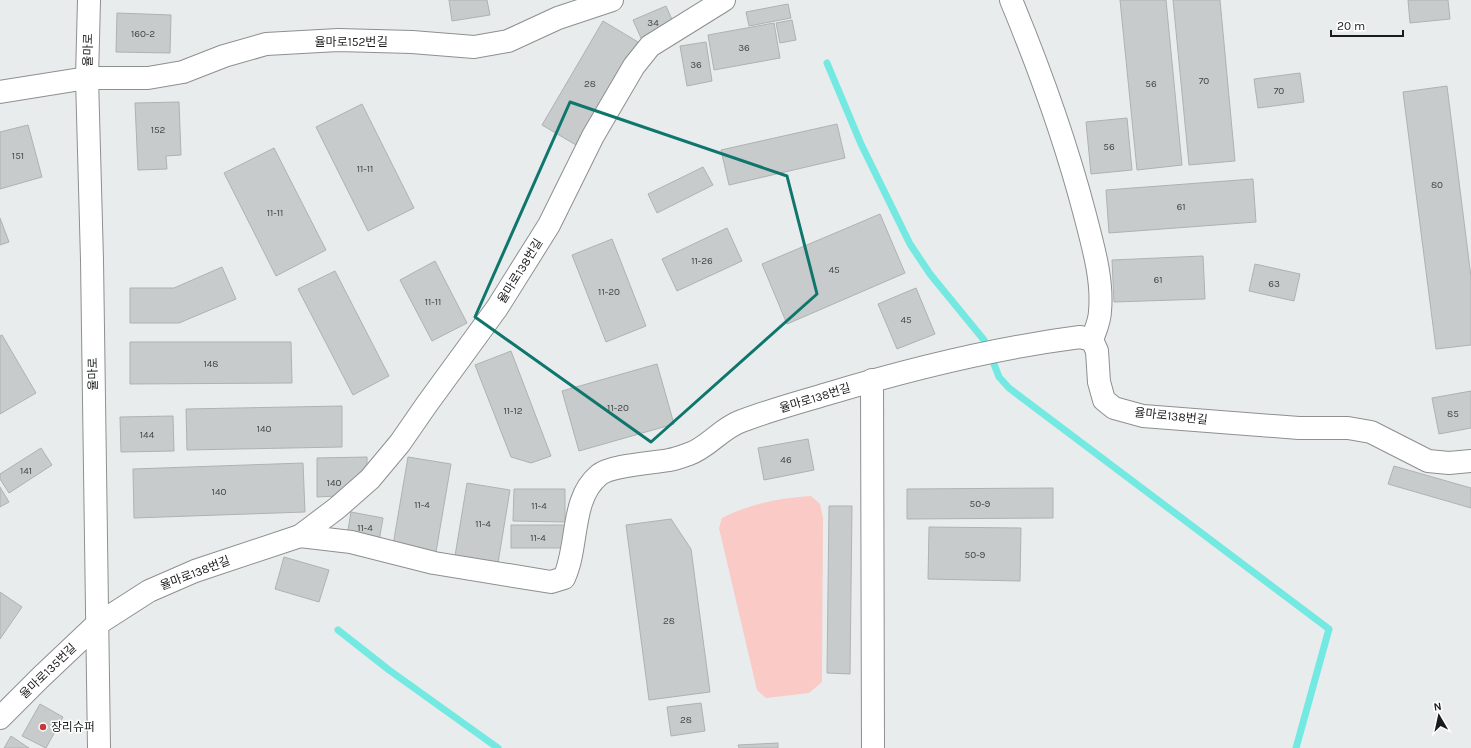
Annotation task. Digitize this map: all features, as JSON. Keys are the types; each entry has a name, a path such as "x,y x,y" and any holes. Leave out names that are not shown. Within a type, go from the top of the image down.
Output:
{"street":[{"name":"율마로","path":"89,0 88,78 99,748"},
{"name":"율마로152번길","path":"0,92 88,78 148,78 183,72 224,56 266,44 338,40 412,42 474,47 508,41 558,18 612,0"},
{"name":"율마로138번길","path":"96,625 149,591 195,571 300,536 337,508 370,479 400,443 426,404 497,308 549,225 594,136 638,61 650,46 724,0"},
{"path":"1011,0 1039,69 1077,185 1091,237 1099,278 1100,312 1092,340"},
{"name":"율마로138번길","path":"300,536 351,542 434,563 551,582 564,578 570,566 582,502 587,488 601,474 622,467 670,460 692,453 737,423 872,380 1007,348 1080,337 1092,340 1097,351 1099,382 1104,400 1114,408 1144,416 1298,428 1348,428 1371,432 1428,461 1449,463 1471,461"},
{"path":"872,380 873,748"},
{"name":"율마로135번길","path":"0,718 96,625"}],"highlighted area":[{"path":"570,102 787,176 817,294 651,442 475,317"}],"shaded area":[{"path":"811,496 820,504 823,518 822,682 809,693 766,698 757,690 719,528 722,518 754,505 788,498"}],"building":[{"path":"449,0 487,0 490,15 452,21"},
{"path":"1120,0 1166,0 1182,165 1137,170"},
{"path":"1173,0 1220,0 1235,161 1189,165"},
{"path":"1408,0 1448,0 1450,19 1410,23"},
{"path":"788,4 791,18 749,26 746,12"},
{"path":"666,6 674,24 641,38 633,20"},
{"path":"117,13 171,15 170,53 116,52"},
{"path":"792,20 796,40 780,43 776,23"},
{"path":"603,21 638,42 576,145 542,125"},
{"path":"774,23 780,58 714,70 708,35"},
{"path":"706,42 712,81 687,86 680,46"},
{"path":"1300,73 1304,102 1258,108 1254,79"},
{"path":"1447,86 1471,277 1471,345 1436,349 1403,92"},
{"path":"179,102 181,155 166,156 167,169 138,170 135,103"},
{"path":"362,104 414,208 368,231 316,127"},
{"path":"1127,118 1132,170 1091,174 1086,122"},
{"path":"837,124 845,158 729,185 721,150"},
{"path":"28,125 42,177 0,189 0,132"},
{"path":"274,148 326,250 276,276 224,173"},
{"path":"703,167 713,185 657,213 648,194"},
{"path":"1253,179 1256,222 1109,233 1106,190"},
{"path":"880,214 905,273 787,324 762,264"},
{"path":"0,218 9,242 0,245"},
{"path":"727,228 742,261 677,291 662,259"},
{"path":"612,239 646,326 606,342 572,255"},
{"path":"1203,256 1205,299 1114,302 1112,260"},
{"path":"435,261 467,323 432,341 400,280"},
{"path":"1255,264 1300,274 1294,301 1249,291"},
{"path":"222,267 236,299 179,323 130,323 130,288 174,288"},
{"path":"335,271 389,376 353,395 298,289"},
{"path":"916,288 935,334 897,349 878,304"},
{"path":"2,335 36,393 0,414 0,336"},
{"path":"130,342 291,342 292,383 130,384"},
{"path":"511,351 551,456 531,463 511,457 475,365"},
{"path":"657,364 674,424 579,451 562,391"},
{"path":"1471,391 1471,428 1439,434 1432,398"},
{"path":"342,406 342,447 187,450 186,409"},
{"path":"173,416 174,451 121,452 120,417"},
{"path":"808,439 814,470 764,480 758,448"},
{"path":"41,448 52,465 9,493 0,479 0,474"},
{"path":"367,457 367,468 337,496 317,497 317,458"},
{"path":"408,457 451,464 436,552 393,545"},
{"path":"303,463 305,512 134,518 133,469"},
{"path":"1394,466 1471,488 1471,508 1388,484"},
{"path":"467,483 510,490 498,563 455,556"},
{"path":"0,487 9,502 0,507"},
{"path":"1053,488 1053,518 907,519 907,489"},
{"path":"514,489 565,489 565,522 513,521"},
{"path":"829,506 852,506 850,674 827,673"},
{"path":"351,512 383,518 379,541 347,536"},
{"path":"671,519 691,549 710,692 649,700 626,525"},
{"path":"511,525 565,525 565,548 511,548"},
{"path":"929,527 1021,528 1020,581 928,579"},
{"path":"284,557 329,570 319,602 275,589"},
{"path":"0,592 22,607 0,639"},
{"path":"701,703 705,731 671,736 667,707"},
{"name":"장리슈퍼","path":"40,704 63,717 46,748 22,736"},
{"path":"11,736 29,748 4,748"},
{"path":"778,743 778,748 739,748 738,745"}],"waterway":[{"path":"827,63 861,144 910,244 930,274 984,340"},
{"path":"994,364 999,377 1009,388 1329,629 1296,748"},
{"path":"338,630 389,670 498,748"}],"place":[{"name":"장리슈퍼","path":"43,727"}]}
